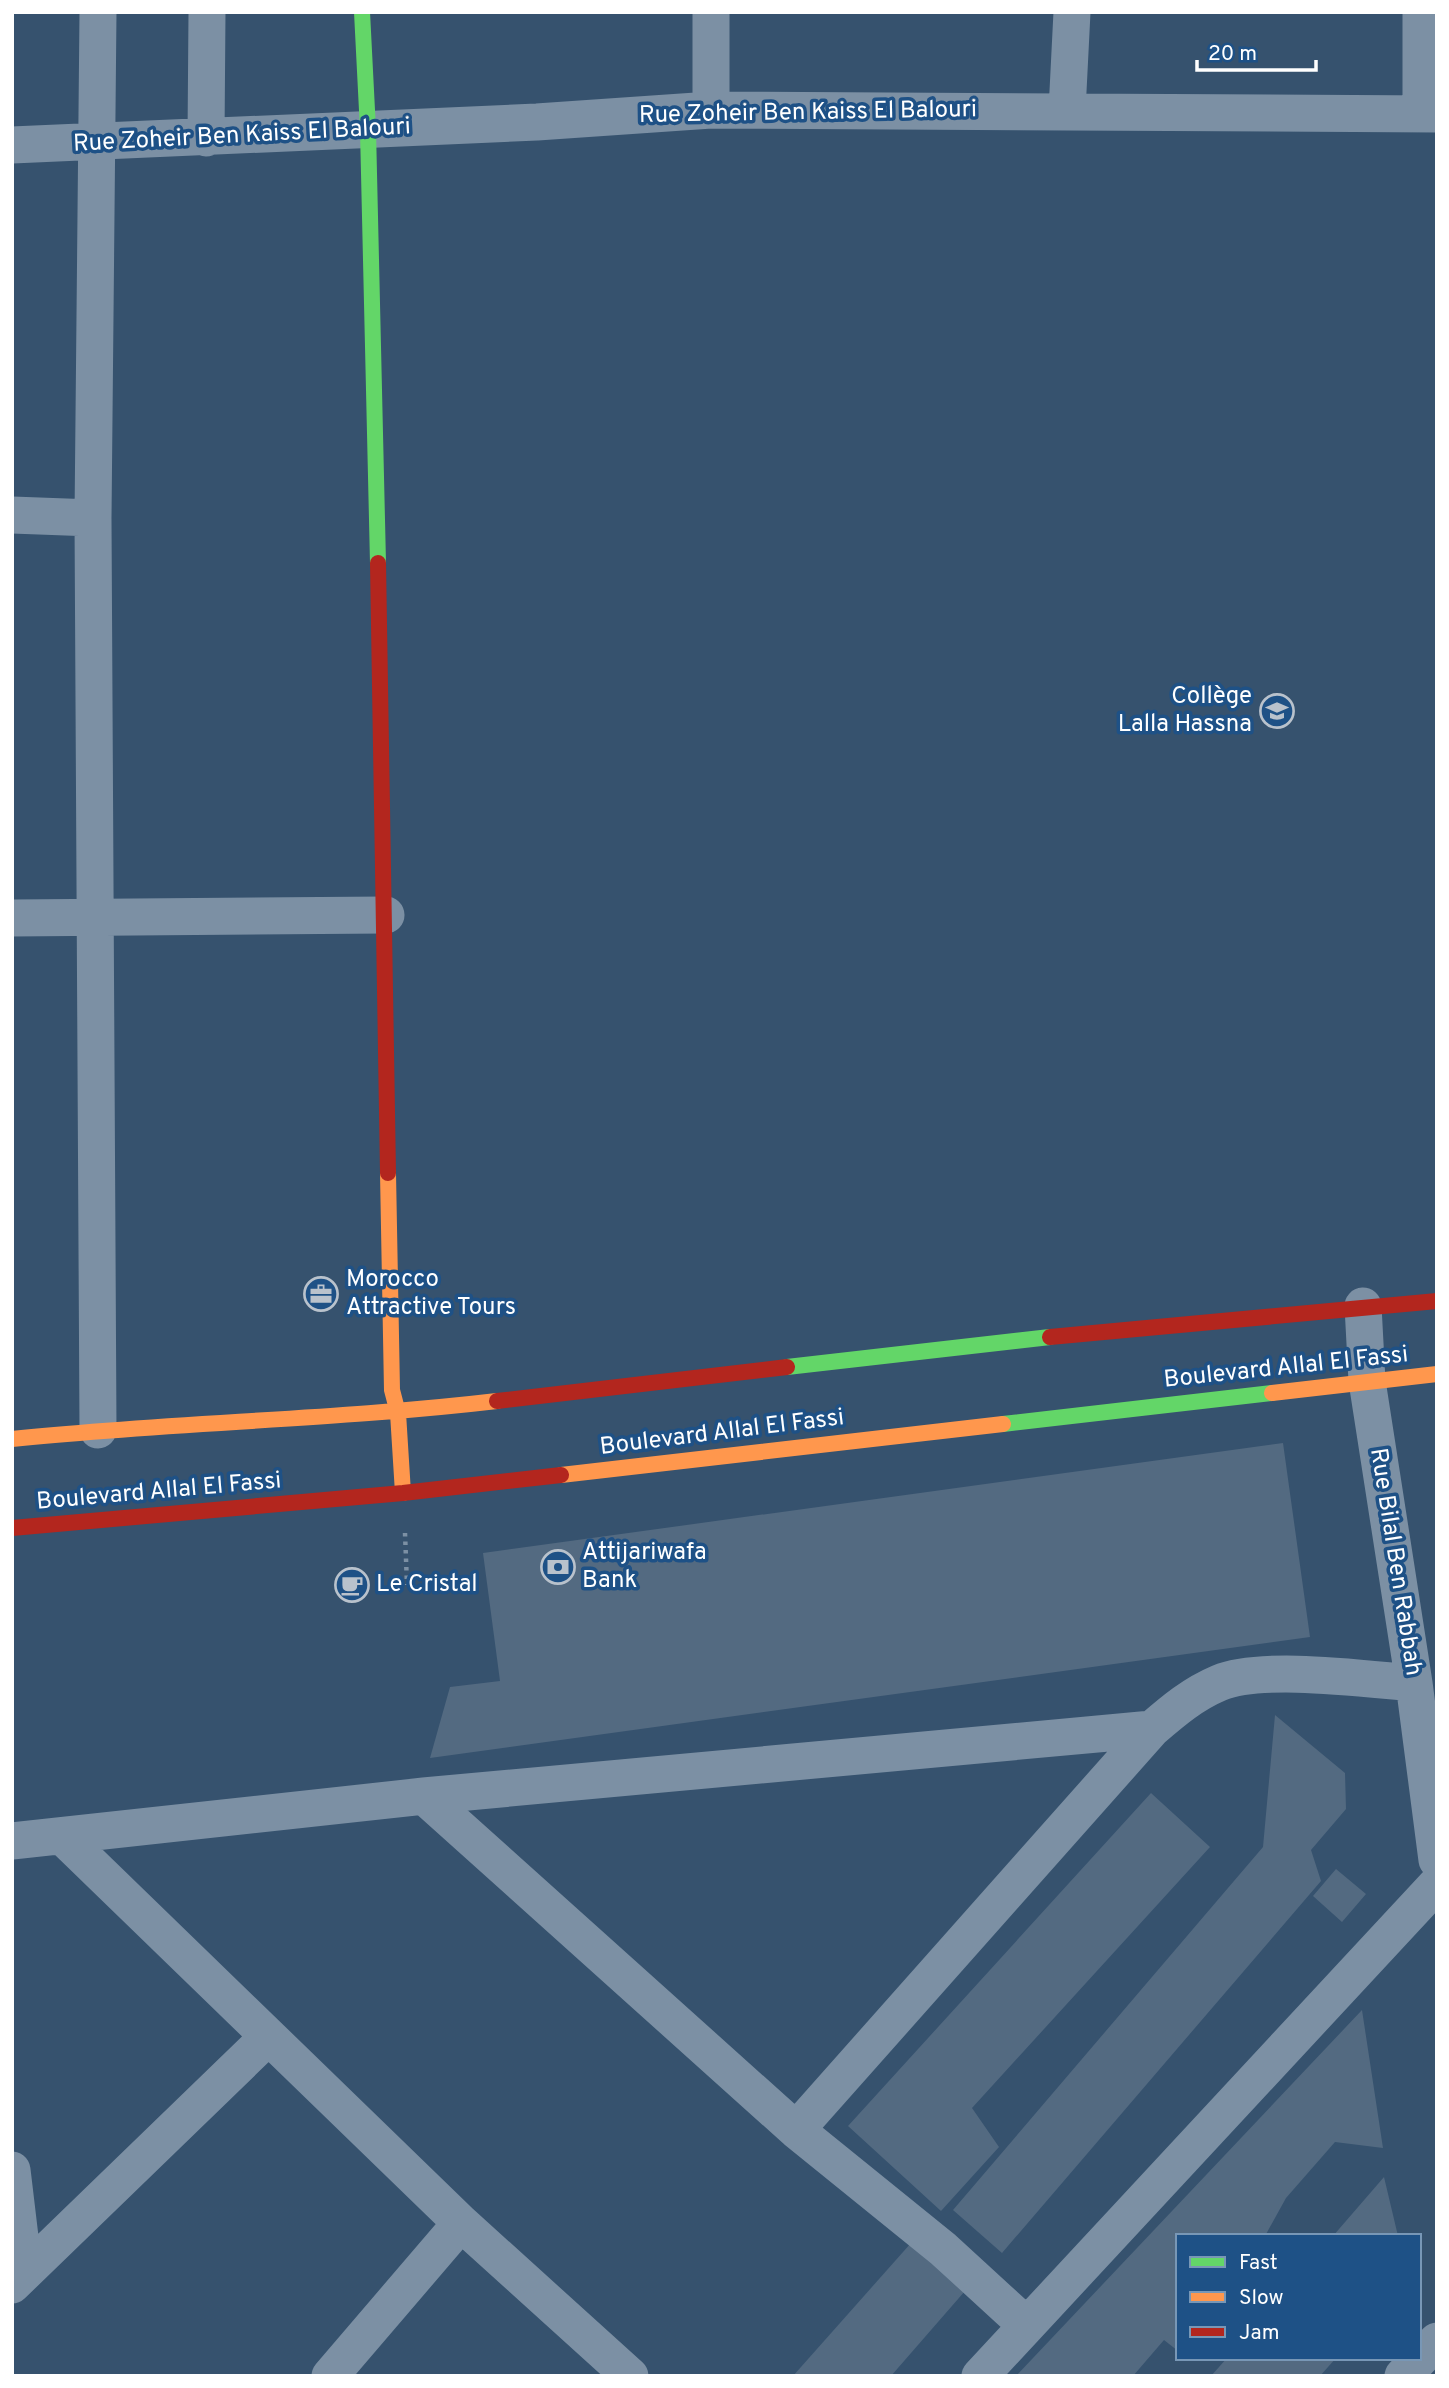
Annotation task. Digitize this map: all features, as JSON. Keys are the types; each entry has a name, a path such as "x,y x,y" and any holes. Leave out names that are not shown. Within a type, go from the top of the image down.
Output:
{"main road":[{"path":"362,12 368,130 386,915 392,1390 398,1413 403,1493"},
{"path":"12,1440 98,1430 398,1413 1014,1340 1437,1301"},
{"name":"Boulevard Allal El Fassi","path":"12,1528 403,1493 1437,1374"}],"street":[{"path":"97,12 93,519 98,1430"},
{"path":"206,138 207,12"},
{"path":"710,110 711,12"},
{"path":"1067,111 1072,12"},
{"path":"1421,12 1429,114"},
{"name":"Rue Zoheir Ben Kaiss El Balouri","path":"12,145 98,144 710,110 1429,114"},
{"path":"12,515 93,519"},
{"path":"12,918 386,915"},
{"name":"Rue Bilal Ben Rabbah","path":"1363,1306 1367,1381 1414,1683 1437,1860"},
{"path":"796,2130 1152,1729 1186,1699 1222,1682 1304,1675 1414,1683"},
{"path":"12,1841 424,1796 1152,1729"},
{"path":"424,1796 796,2130 943,2249 1027,2325"},
{"path":"62,1836 267,2038 461,2223 630,2376"},
{"path":"980,2376 1437,1884"},
{"path":"18,2278 267,2038"},
{"path":"12,2171 18,2278"},
{"path":"330,2376 461,2223"},
{"path":"1421,2357 1437,2341"},
{"path":"1403,2376 1419,2360"}],"path":[{"path":"403,1493 407,1585"}],"building":[{"path":"1283,1443 1310,1637 430,1758 450,1687 500,1681 483,1553"},
{"path":"1275,1715 1345,1773 1346,1809 1311,1850 1321,1881 1002,2253 953,2210 1263,1847"},
{"path":"1151,1793 1210,1847 972,2108 999,2147 941,2211 848,2126"},
{"path":"1336,1869 1366,1894 1342,1922 1313,1896"},
{"path":"1362,2010 1383,2148 1335,2142 1286,2198 1266,2234 1176,2234 1176,2349 1164,2340 1133,2376 1016,2376"},
{"path":"1384,2177 1398,2234 1335,2234"},
{"path":"911,2243 965,2291 891,2376 793,2376"},
{"path":"1225,2360 1334,2360 1320,2376 1211,2376"}],"traffic: fast":[{"path":"362,12 368,130 378,563"},
{"path":"787,1367 1050,1337"},
{"path":"1003,1424 1272,1393"}],"traffic: slow":[{"path":"388,1173 392,1390 398,1413 403,1493"},
{"path":"1272,1393 1437,1374"},
{"path":"12,1439 376,1413 497,1401"},
{"path":"561,1475 1003,1424"}],"traffic: jam":[{"path":"378,563 388,1173"},
{"path":"1050,1337 1437,1301"},
{"path":"497,1401 787,1367"},
{"path":"12,1528 403,1493 561,1475"}],"place":[{"name":"Collège Lalla Hassna","path":"1277,711"},
{"name":"Morocco Attractive Tours","path":"321,1294"},
{"name":"Attijariwafa Bank","path":"558,1567"},
{"name":"Le Cristal","path":"352,1585"}]}
